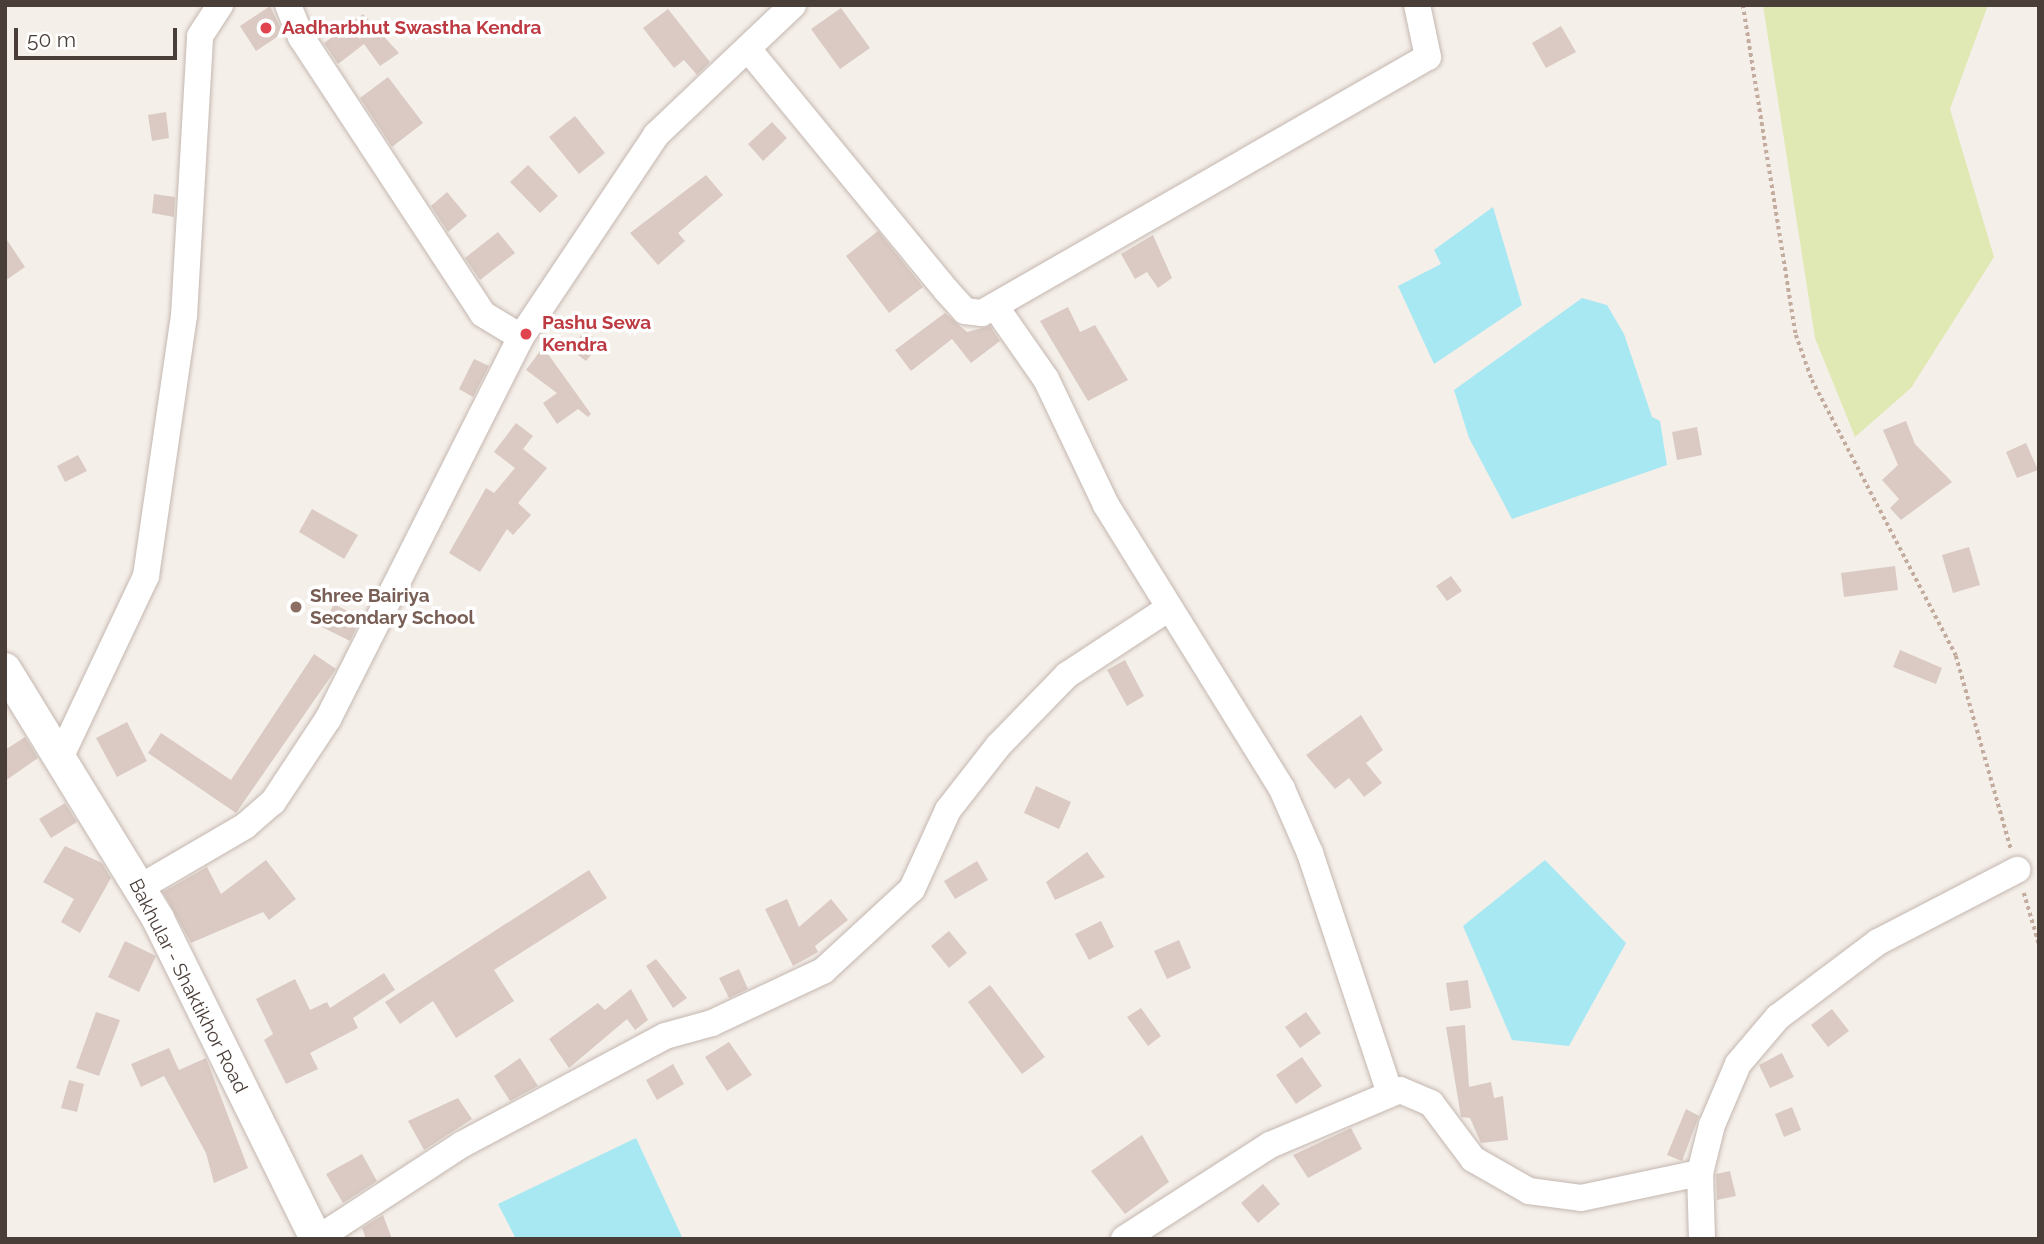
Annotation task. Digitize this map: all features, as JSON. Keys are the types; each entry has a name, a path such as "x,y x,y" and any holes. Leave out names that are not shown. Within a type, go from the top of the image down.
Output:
{"street":[{"path":"60,758 146,576 184,316 200,36 220,5"},
{"path":"288,5 301,37 483,314 521,337"},
{"path":"139,888 245,827 273,802 328,719 521,337 656,135 793,5"},
{"path":"748,49 965,311 995,306 1428,57 1417,5"},
{"path":"995,306 1046,379 1070,439 1169,608 1282,789 1311,853 1390,1093"},
{"path":"316,1239 461,1145 654,1042 712,1023 823,971 912,889 948,810 998,747 1067,675 1169,608"},
{"name":"Bakhular - Shaktikhor Road","path":"5,669 139,888 316,1239"},
{"path":"1702,1239 1700,1173 1712,1125 1738,1064 1778,1017 1878,942 2017,870"},
{"path":"1124,1239 1270,1145 1390,1093 1416,1092 1473,1159 1529,1191 1581,1198 1700,1173"}],"path":[{"path":"1743,5 1796,335 1812,380 1956,656 2039,944"}],"green space":[{"path":"1763,5 1988,5 1950,109 1994,257 1911,388 1855,437 1815,338"}],"water":[{"path":"1493,207 1522,305 1434,364 1398,286 1441,264 1434,250"},
{"path":"1582,298 1607,305 1624,334 1652,417 1660,421 1667,465 1512,519 1469,438 1454,390"},
{"path":"1545,860 1626,943 1569,1046 1512,1040 1463,926"},
{"path":"636,1138 683,1239 516,1239 498,1204"}],"building":[{"path":"270,6 283,33 256,51 240,26"},
{"path":"841,8 870,48 840,69 811,29"},
{"path":"668,9 710,62 697,75 684,60 674,68 643,28"},
{"path":"363,14 399,53 380,66 364,44 338,64 324,43"},
{"path":"1561,26 1576,52 1546,68 1532,43"},
{"path":"388,77 423,123 392,147 360,98"},
{"path":"166,112 169,138 152,141 148,115"},
{"path":"575,116 605,153 579,174 549,137"},
{"path":"772,122 787,138 763,161 748,144"},
{"path":"528,165 558,196 540,213 510,182"},
{"path":"706,175 723,195 678,233 685,241 658,265 630,233"},
{"path":"447,192 467,216 448,232 431,206"},
{"path":"154,194 175,197 174,217 152,213"},
{"path":"878,231 923,287 889,313 846,256"},
{"path":"498,232 515,253 480,280 465,258"},
{"path":"1153,235 1172,278 1158,288 1147,272 1135,279 1121,254"},
{"path":"5,237 25,267 5,281"},
{"path":"1068,307 1080,332 1095,325 1128,380 1088,401 1040,321"},
{"path":"945,313 967,332 990,326 1000,341 971,363 952,339 911,371 895,350"},
{"path":"585,331 601,343 586,361 570,349"},
{"path":"543,347 591,414 588,417 578,409 557,424 543,403 557,393 526,370"},
{"path":"474,359 489,366 473,397 459,389"},
{"path":"1906,421 1915,444 1952,482 1901,520 1890,508 1899,499 1882,480 1898,465 1883,430"},
{"path":"516,423 533,436 523,449 547,468 518,503 531,515 513,535 507,529 480,572 449,553 486,488 494,493 515,468 494,452"},
{"path":"1697,427 1702,455 1677,460 1672,432"},
{"path":"2026,443 2038,470 2017,478 2006,452"},
{"path":"78,455 87,471 65,482 57,466"},
{"path":"312,509 358,535 344,559 299,532"},
{"path":"1969,547 1980,585 1953,593 1942,555"},
{"path":"1895,566 1898,590 1844,597 1841,573"},
{"path":"1451,576 1462,591 1447,601 1436,586"},
{"path":"334,604 361,618 350,641 322,627"},
{"path":"1900,650 1942,668 1936,684 1893,667"},
{"path":"314,654 336,669 236,813 148,753 161,733 231,780"},
{"path":"1125,660 1144,696 1127,706 1107,670"},
{"path":"1361,715 1383,750 1366,763 1382,783 1364,797 1349,778 1335,789 1306,755"},
{"path":"127,722 147,761 117,777 96,738"},
{"path":"25,737 38,758 5,781 5,750"},
{"path":"1036,786 1071,802 1059,829 1024,813"},
{"path":"65,803 77,822 51,838 39,819"},
{"path":"65,846 102,863 111,878 80,933 61,922 74,899 43,882"},
{"path":"1087,852 1105,877 1055,900 1046,882"},
{"path":"266,860 296,899 269,920 263,912 191,943 163,892 207,867 221,894"},
{"path":"977,861 988,880 955,899 944,881"},
{"path":"589,870 607,898 494,970 514,1001 456,1038 433,1001 400,1024 385,1002"},
{"path":"787,899 799,927 831,899 848,920 815,946 818,952 793,966 765,909"},
{"path":"1101,921 1114,947 1089,960 1075,934"},
{"path":"949,931 967,953 949,968 931,946"},
{"path":"1179,940 1191,968 1167,979 1154,951"},
{"path":"125,941 156,956 139,992 108,977"},
{"path":"656,959 687,998 673,1008 646,966"},
{"path":"739,969 748,989 729,998 719,978"},
{"path":"384,973 395,990 353,1018 358,1028 310,1053 318,1069 286,1084 264,1040 273,1034 256,999 295,979 310,1010 327,1002 330,1008"},
{"path":"1468,980 1471,1008 1450,1011 1446,983"},
{"path":"990,985 1045,1057 1022,1074 968,1002"},
{"path":"631,989 648,1020 635,1030 627,1019 569,1068 549,1039 598,1003 605,1010"},
{"path":"1141,1008 1161,1036 1148,1046 1127,1017"},
{"path":"1832,1009 1849,1031 1828,1047 1811,1025"},
{"path":"96,1012 120,1020 99,1076 76,1068"},
{"path":"1306,1012 1321,1033 1300,1048 1285,1027"},
{"path":"1465,1025 1469,1087 1491,1082 1494,1098 1503,1096 1508,1140 1481,1143 1470,1118 1461,1117 1446,1027"},
{"path":"729,1042 752,1075 727,1091 705,1057"},
{"path":"169,1048 179,1070 206,1058 248,1168 214,1183 206,1153 164,1076 141,1087 131,1064"},
{"path":"1782,1053 1794,1077 1770,1088 1759,1065"},
{"path":"1302,1057 1322,1086 1296,1104 1276,1075"},
{"path":"520,1058 538,1086 510,1101 494,1076"},
{"path":"673,1064 684,1084 657,1100 646,1080"},
{"path":"69,1080 84,1084 77,1112 61,1108"},
{"path":"458,1098 472,1119 424,1150 408,1121"},
{"path":"1792,1107 1801,1130 1784,1137 1775,1114"},
{"path":"1686,1109 1699,1116 1682,1161 1667,1155"},
{"path":"1351,1128 1362,1149 1308,1178 1293,1155"},
{"path":"1142,1135 1169,1182 1125,1214 1091,1171"},
{"path":"362,1154 377,1181 343,1203 326,1174"},
{"path":"1730,1171 1736,1196 1717,1200 1716,1174"},
{"path":"1263,1184 1280,1204 1258,1223 1241,1203"},
{"path":"383,1215 392,1239 366,1239 362,1228"}],"place":[{"name":"Aadharbhut Swastha Kendra","path":"266,28"},
{"name":"Pashu Sewa Kendra","path":"526,334"},
{"name":"Shree Bairiya Secondary School","path":"296,607"}]}
